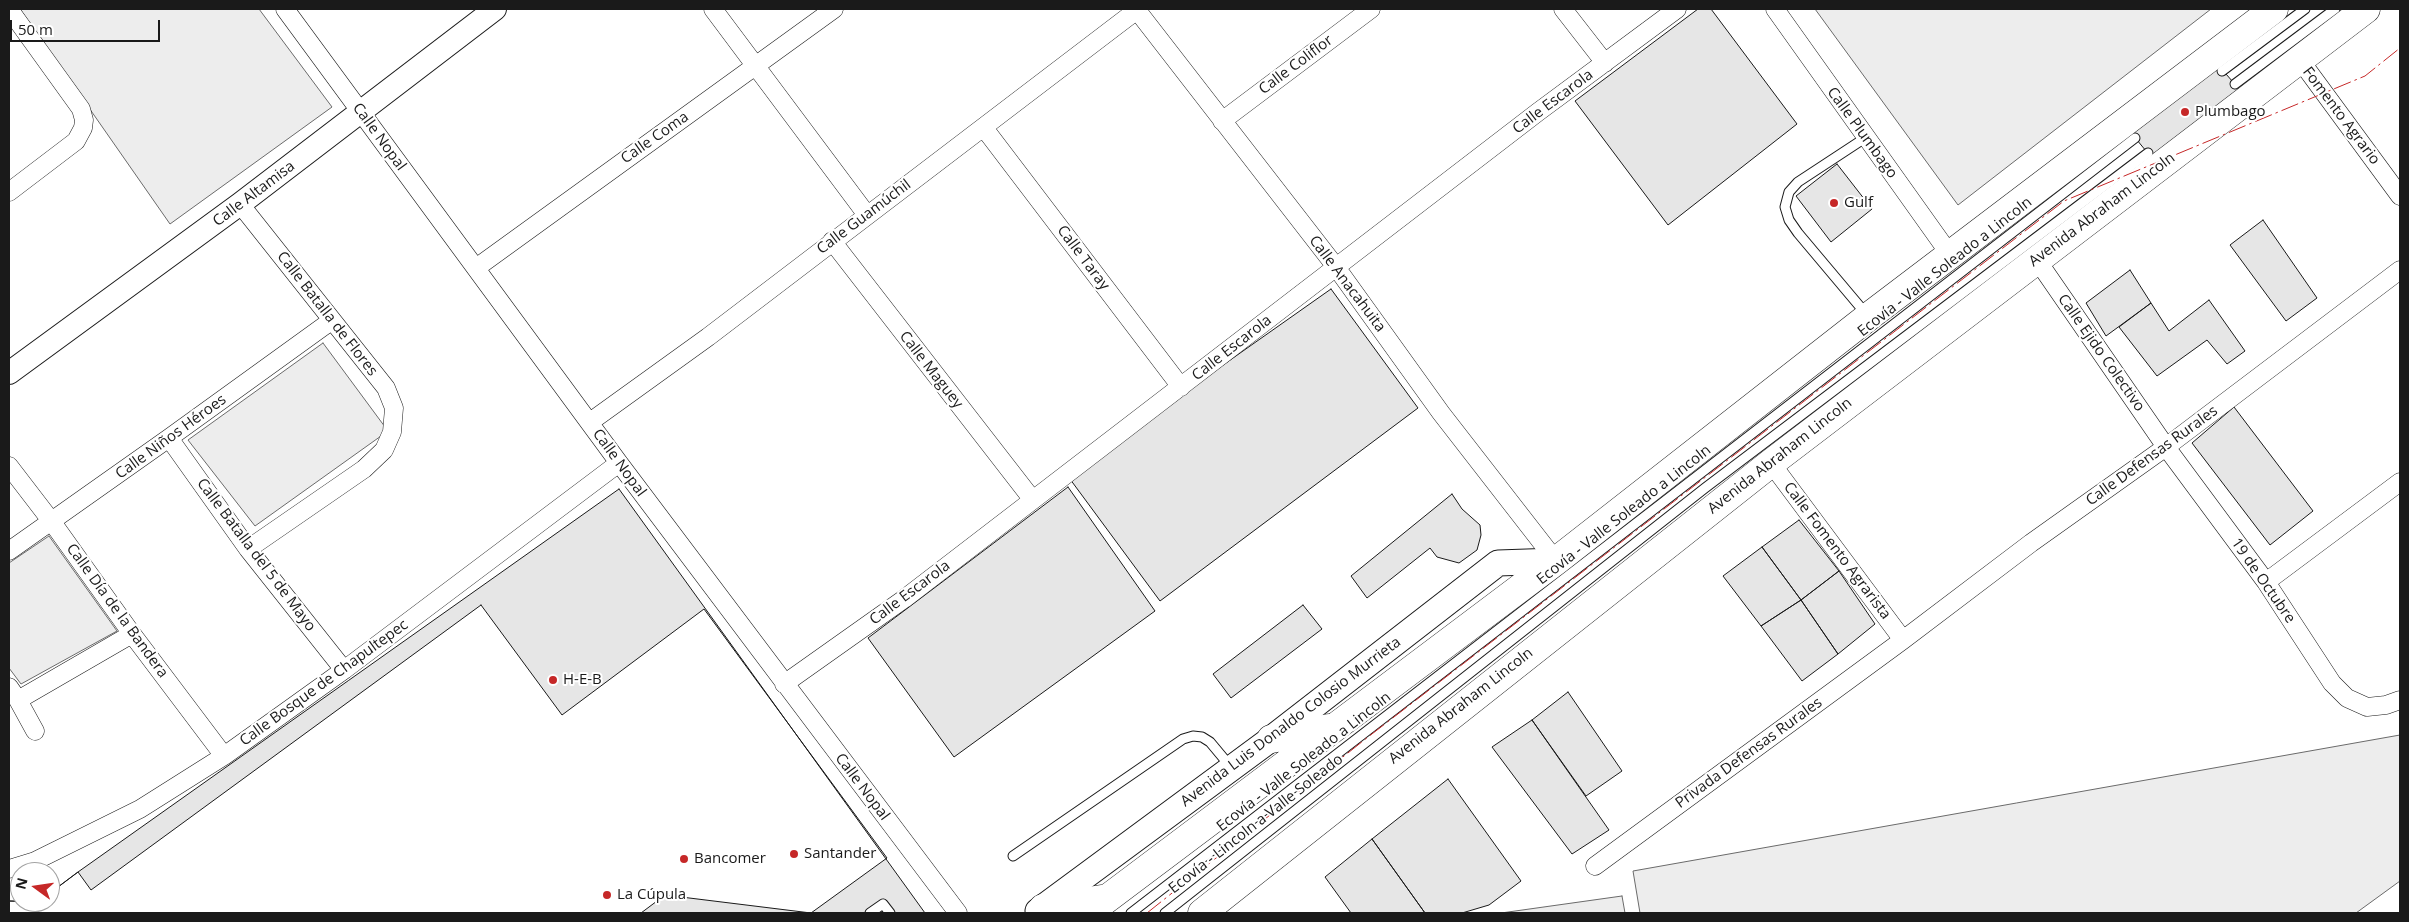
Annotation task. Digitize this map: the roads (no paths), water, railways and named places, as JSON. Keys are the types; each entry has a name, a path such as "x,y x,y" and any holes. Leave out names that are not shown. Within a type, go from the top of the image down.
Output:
{"main road":[{"path":"1039,911 1098,906 1556,561 1868,317 1951,256 2274,9"},
{"name":"Avenida Abraham Lincoln","path":"1202,913 1771,462 2366,9"},
{"name":"Avenida Luis Donaldo Colosio Murrieta","path":"1039,911 1271,739 1498,563 1556,561"},
{"path":"1271,739 1335,727"}],"street":[{"name":"Calle Nopal","path":"285,9 619,463 958,913"},
{"name":"Calle Altamisa","path":"9,373 240,204 495,9"},
{"path":"714,9 868,215"},
{"name":"Calle Coma","path":"476,268 834,9"},
{"name":"Calle Anacahuita","path":"1137,9 1222,122 1336,267 1441,414 1556,561"},
{"name":"Calle Guamúchil","path":"590,422 708,337 832,241 984,128 1137,9"},
{"name":"Calle Coliflor","path":"1222,122 1371,9"},
{"path":"1563,9 1605,63"},
{"name":"Calle Escarola","path":"784,684 904,599 1032,499 1677,9"},
{"name":"Calle Plumbago","path":"1775,9 1865,138 1951,256"},
{"path":"9,192 76,141 83,128 81,109 12,19"},
{"name":"Fomento Agrario","path":"2300,60 2400,196"},
{"name":"Calle Taray","path":"984,128 1181,387"},
{"name":"Calle Batalla de Flores","path":"240,204 386,388 394,408 392,432 384,450 364,469 248,549"},
{"name":"Calle Maguey","path":"832,241 1032,499"},
{"name":"Calle Ejido Colectivo","path":"2037,260 2166,447"},
{"name":"Calle Defensas Rurales","path":"1903,640 2031,543 2166,447 2400,270"},
{"name":"Calle Niños Héroes","path":"9,551 331,321"},
{"name":"Calle Batalla del 5 de Mayo","path":"169,438 248,549 344,670"},
{"name":"19 de Octubre","path":"2166,447 2266,582 2332,683 2347,698 2367,707 2386,705 2400,700"},
{"name":"Calle Fomento Agrarista","path":"1771,462 1903,640"},
{"name":"Calle Bosque de Chapultepec","path":"9,869 35,861 140,809 224,756 344,670 619,463"},
{"name":"Calle Día de la Bandera","path":"9,466 224,756"},
{"path":"2266,582 2400,482"},
{"path":"35,731 14,694 132,634"},
{"name":"Privada Defensas Rurales","path":"1596,866 1903,640"}],"lane":[{"path":"2222,71 2305,9"},
{"path":"2234,84 2335,9"},
{"path":"1865,138 1798,182 1789,192 1785,207 1788,220 1868,317"},
{"name":"Ecovía - Valle Soleado a Lincoln","path":"1130,913 2135,138"},
{"name":"Ecovía - Lincoln a Valle Soleado","path":"1165,913 1705,488 2148,153"},
{"path":"1013,856 1183,739 1193,736 1202,737 1210,742 1232,768"},
{"path":"870,913 882,904 890,913"}],"place":[{"name":"Plumbago","path":"2185,112"},
{"name":"Gulf","path":"1834,203"},
{"name":"H-E-B","path":"553,680"},
{"name":"Santander","path":"794,854"},
{"name":"Bancomer","path":"684,859"},
{"name":"La Cúpula","path":"607,895"}]}
